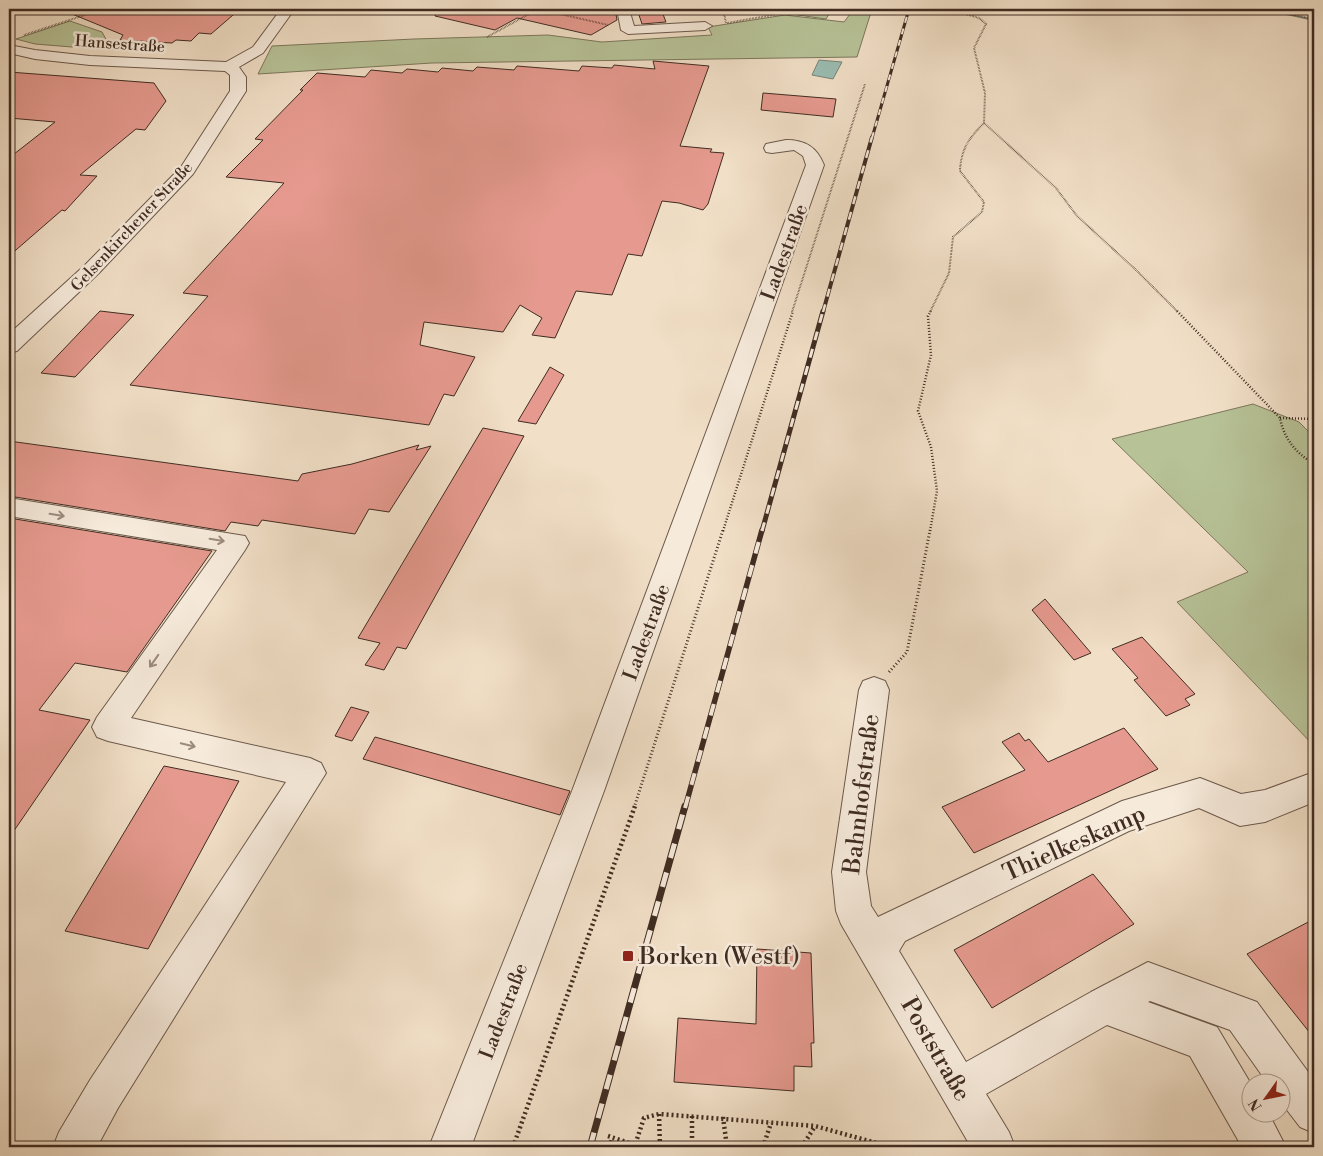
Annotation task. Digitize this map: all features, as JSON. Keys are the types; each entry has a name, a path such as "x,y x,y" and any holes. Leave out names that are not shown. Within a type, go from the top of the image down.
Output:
{"street":[{"path":"229,67 258,50 287,10 340,9"},
{"path":"623,9 628,30 705,26"},
{"name":"Hansestraße","path":"9,49 26,53 90,59 229,67"},
{"name":"Gelsenkirchener Straße","path":"9,346 92,269 187,170 238,91 239,79 236,71 229,67"},
{"name":"Ladestraße","path":"450,1147 588,792 815,165 813,155 805,149 783,144 772,148"},
{"path":"9,507 236,543 108,727 310,774 104,1094 74,1147"},
{"name":"Bahnhofstraße","path":"874,690 849,872 854,911 878,952"},
{"name":"Thielkeskamp","path":"878,952 892,928 1122,817 1200,793 1240,810 1265,806 1314,786"},
{"name":"Poststraße","path":"878,952 994,1147"},
{"path":"958,1087 998,1067 1104,1005 1148,982 1243,1016 1314,1113"},
{"path":"1104,1005 1203,1042 1265,1147"}],"path":[{"path":"18,37 103,9"},
{"path":"504,9 529,14"},
{"path":"487,37 538,9 615,27 628,27"},
{"path":"874,690 907,652 937,491 931,447 918,411 931,355 928,316 949,273 953,237 982,212 984,202 960,171 960,154 966,141 984,123 985,93 974,48 986,24 979,18 949,9"},
{"path":"1266,9 1314,19"},
{"path":"727,23 784,13"},
{"path":"724,14 734,14"},
{"path":"512,1147 638,796 865,84"},
{"path":"984,123 1056,188 1077,216 1136,269 1199,332 1280,418 1282,428 1289,443 1314,464"},
{"path":"1280,418 1314,419"},
{"path":"659,1114 660,1147"},
{"path":"610,1147 610,1137 622,1144 635,1145 644,1118 659,1114 723,1117 815,1126 891,1147"},
{"path":"692,1116 692,1147"},
{"path":"723,1117 727,1147"},
{"path":"763,1147 771,1123"},
{"path":"802,1147 815,1126"}],"green space":[{"path":"788,9 832,9 826,19 784,13"},
{"path":"854,9 872,9 857,57 432,63 258,74 272,46 548,35 602,42 712,35 708,27 785,15 844,22"},
{"path":"70,21 102,32 108,43 84,48 35,44 16,39"},
{"path":"1253,404 1299,422 1314,437 1314,746 1177,602 1248,572 1112,439"}],"water":[{"path":"819,60 842,62 833,79 812,75"}],"building":[{"path":"60,9 240,9 211,34 199,33 191,41 176,40 172,43 120,40 123,35"},
{"path":"436,9 615,9 617,20 591,35 517,18 495,30 435,16"},
{"path":"637,9 661,9 666,22 642,24"},
{"path":"653,61 709,66 680,146 712,149 710,152 724,153 708,204 703,210 679,203 662,201 642,256 628,254 612,295 576,291 555,338 532,335 542,318 520,305 503,332 424,322 420,345 475,357 454,396 444,394 429,425 130,385 208,296 183,293 284,183 226,177 263,140 255,139 317,73 365,77 371,70 402,73 407,69 438,72 442,68 473,71 477,67 514,70 517,66 579,71 582,66 612,68 614,65 655,69"},
{"path":"9,72 154,83 166,101 145,130 136,129 80,175 97,176 65,211 62,210 9,256 9,158 55,122 9,118"},
{"path":"763,93 836,99 833,117 761,110"},
{"path":"100,311 134,315 75,377 41,373"},
{"path":"550,367 564,375 536,424 518,421"},
{"path":"483,428 524,436 406,649 397,647 384,670 365,665 380,643 358,638"},
{"path":"9,441 298,481 302,474 352,464 419,445 416,450 431,446 389,512 369,509 355,534 262,520 258,526 231,522 225,531 9,496"},
{"path":"9,518 212,551 127,672 75,663 39,710 90,720 9,838"},
{"path":"1045,599 1091,653 1074,660 1032,610"},
{"path":"1142,637 1195,694 1185,699 1190,705 1166,716 1134,680 1138,678 1112,649"},
{"path":"351,707 369,712 352,741 335,736"},
{"path":"1124,728 1158,769 974,853 942,807 1025,770 1002,742 1019,733 1025,741 1029,739 1048,762"},
{"path":"375,737 570,791 560,815 363,759"},
{"path":"164,766 239,781 148,949 65,931"},
{"path":"1093,874 1134,924 992,1008 954,950"},
{"path":"1314,919 1314,1038 1247,954"},
{"path":"757,949 811,953 814,1043 811,1043 812,1067 794,1066 794,1091 674,1082 678,1018 756,1024"}],"waterway":[{"path":"1261,9 1314,20"}],"railway":[{"path":"872,138 909,9"},
{"path":"823,312 872,137"},
{"path":"762,531 823,311"},
{"path":"685,808 762,530"},
{"path":"590,1147 685,806"}],"place":[{"name":"Borken (Westf)","path":"628,956"}]}
